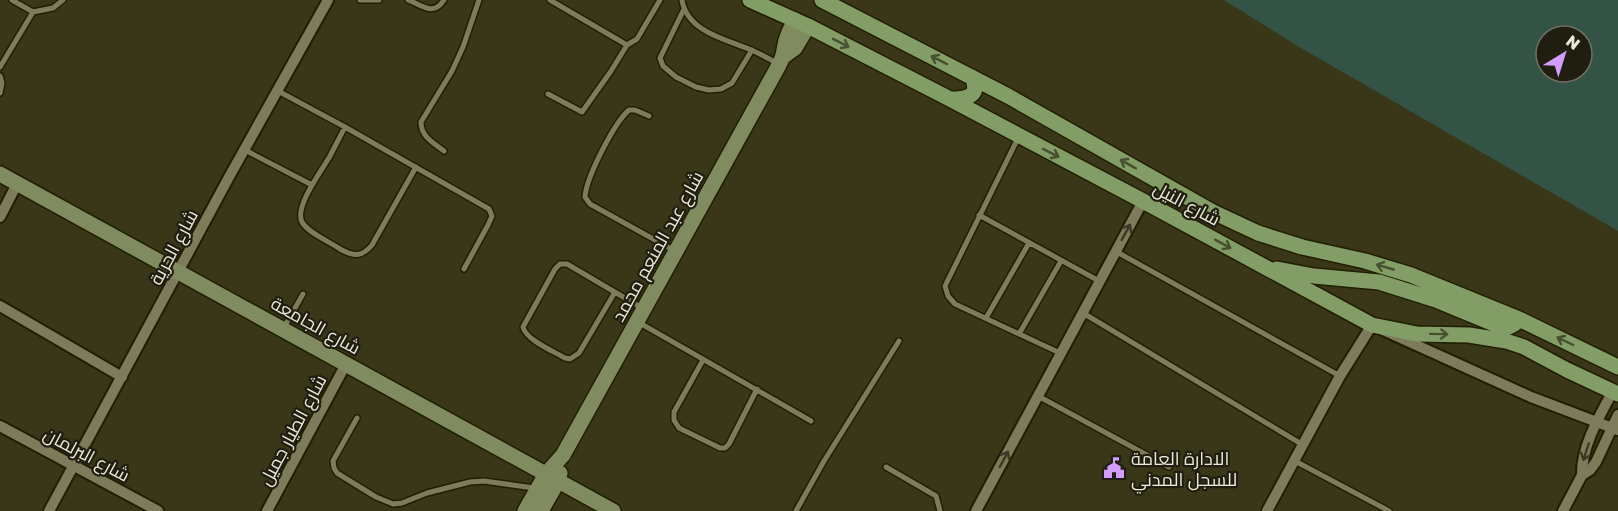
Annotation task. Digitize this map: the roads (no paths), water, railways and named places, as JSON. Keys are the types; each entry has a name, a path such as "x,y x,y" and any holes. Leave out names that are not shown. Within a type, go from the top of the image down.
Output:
{"main road":[{"name":"شارع النيل","path":"750,0 802,23 950,99 1372,325 1417,334 1469,335 1506,341 1616,389"},
{"name":"شارع النيل","path":"822,0 972,77 1213,212 1258,233 1302,247 1411,274 1519,319 1618,367"},
{"name":"شارع عبد المنعم محمد","path":"541,511 552,478 563,455 782,60 785,45 802,23"},
{"path":"950,99 963,99 970,96 976,85 972,77"},
{"name":"شارع الجامعة","path":"0,174 613,511"},
{"path":"1265,268 1314,276 1379,282 1436,300 1504,328 1510,327 1519,319"},
{"name":"شارع عبد المنعم محمد","path":"525,511 537,488 552,478"}],"street":[{"name":"شارع الحرية","path":"49,511 244,150 328,0"},
{"path":"0,217 17,184"},
{"path":"976,511 1143,201"},
{"path":"0,306 122,377"},
{"path":"1268,511 1340,376 1372,325 1531,397 1615,429"},
{"name":"شارع الطيار جميل","path":"267,511 346,364"},
{"path":"1563,511 1582,475 1583,458 1597,421 1616,389"},
{"path":"1582,475 1596,462 1615,429 1618,415"},
{"name":"شارع البرلمان","path":"0,426 158,511"}],"lane":[{"path":"12,0 33,12 53,8 63,0"},
{"path":"360,0 379,0"},
{"path":"408,0 428,9 435,9 444,0"},
{"path":"444,151 425,136 421,130 421,122 452,71 479,0"},
{"path":"550,0 627,45"},
{"path":"548,94 582,112 627,45 637,39 660,0"},
{"path":"682,0 689,18 701,28 721,40 782,60"},
{"path":"684,9 660,58 663,66 676,77 696,87 710,90 721,89 732,84 752,50"},
{"path":"0,67 33,12"},
{"path":"0,76 2,84 0,93"},
{"path":"278,91 489,209 492,216 489,225 464,269"},
{"path":"649,116 635,110 629,110 622,116 594,169 585,189 585,197 590,204 676,252"},
{"path":"345,127 303,203 301,221 309,230 347,253 357,255 365,253 372,245 416,167"},
{"path":"1019,136 945,286 948,296 956,304 1061,354"},
{"path":"244,150 312,185"},
{"path":"980,215 1099,281"},
{"path":"986,318 1029,243"},
{"path":"1115,251 1340,376"},
{"path":"1019,334 1061,261"},
{"path":"615,292 579,352 570,358 565,358 524,333 523,327 555,269 560,264 567,264 615,292 641,316 704,360 811,421"},
{"path":"283,330 303,294"},
{"path":"1082,312 1303,445"},
{"path":"796,511 824,461 899,341"},
{"path":"704,360 674,412 674,420 679,428 720,448 725,448 757,390"},
{"path":"1038,396 1169,467"},
{"path":"357,418 333,461 334,468 337,473 376,497 393,504 470,482 537,488"},
{"path":"1295,461 1389,511"},
{"path":"886,467 936,496 940,511"}],"place":[{"name":"الادارة العامة للسجل المدني","path":"1114,468"}]}
